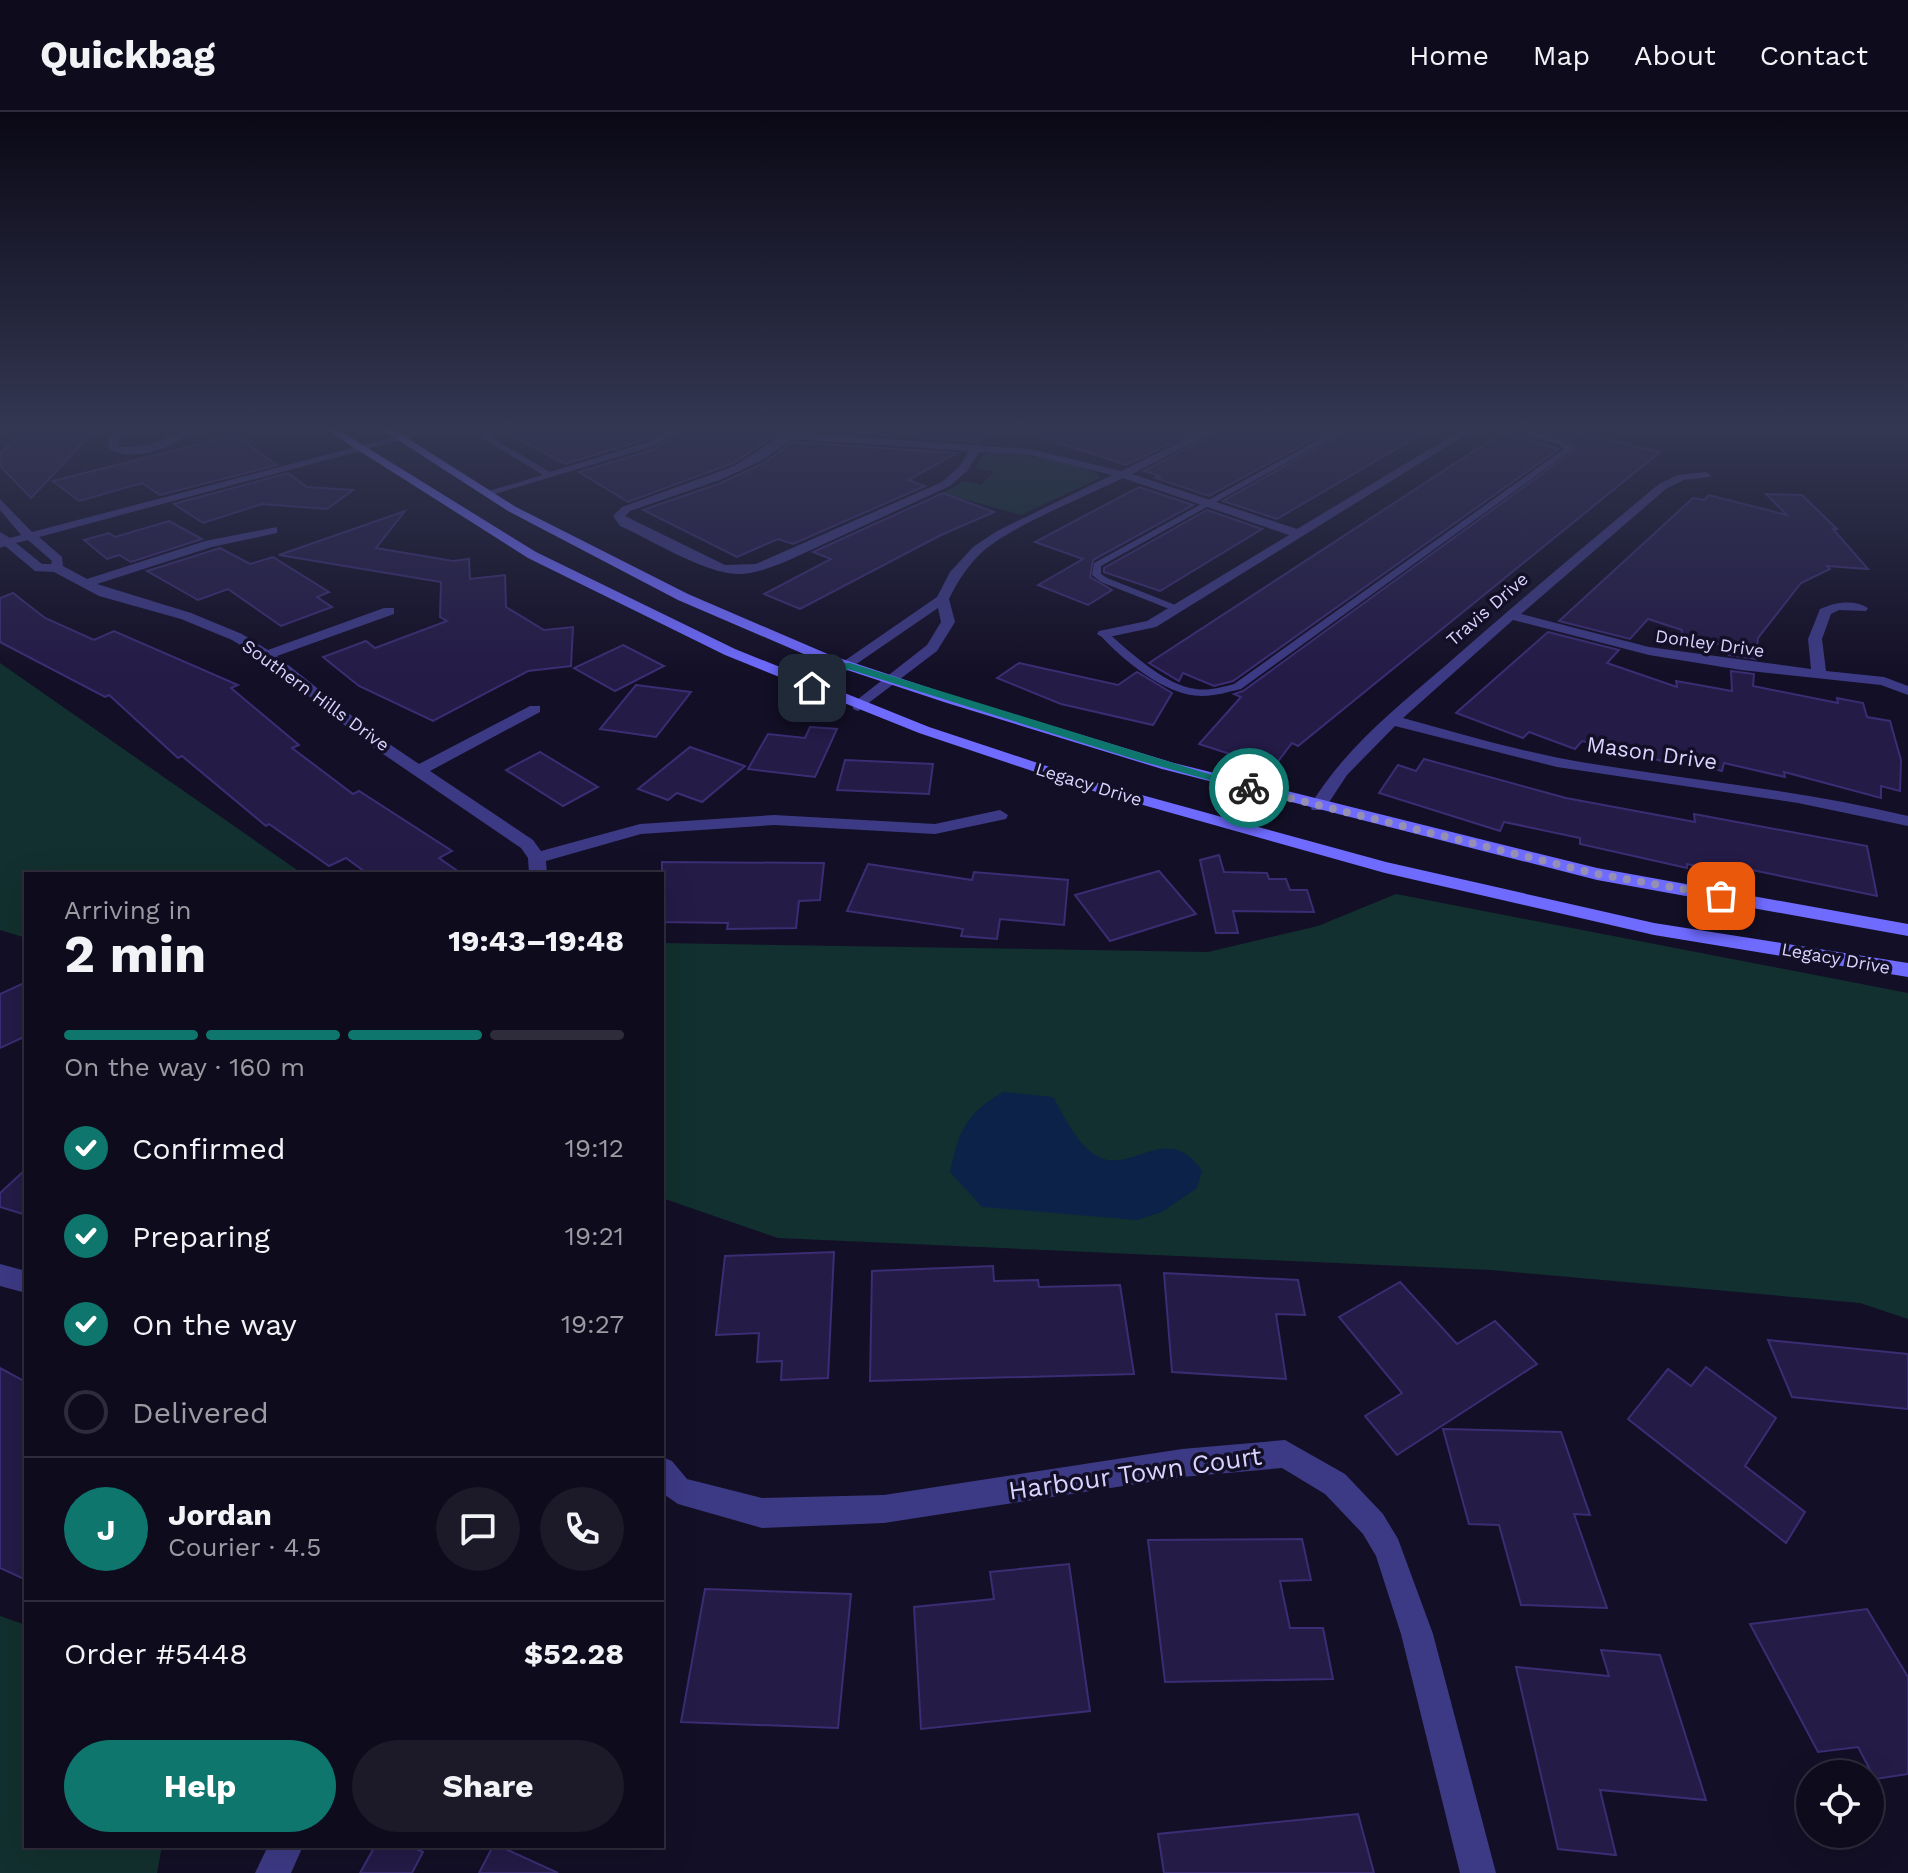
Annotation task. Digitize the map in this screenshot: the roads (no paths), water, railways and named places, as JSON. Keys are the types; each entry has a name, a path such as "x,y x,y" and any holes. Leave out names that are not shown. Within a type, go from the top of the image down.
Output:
{"main road":[{"name":"Legacy Drive","path":"462,511 532,555 730,652 812,688 1092,786 1385,867 1654,929 1908,970"},
{"name":"Legacy Drive","path":"519,511 597,555 683,597 847,665 1168,766 1597,874 1908,930"}],"street":[{"path":"8,511 24,531"},
{"path":"1,538 95,511"},
{"path":"24,531 104,511"},
{"path":"624,511 619,516 624,523 722,568 739,570 771,563 886,511"},
{"path":"812,688 942,599 955,575 977,550 1047,511"},
{"path":"1231,511 1299,534"},
{"path":"1104,634 1151,624 1336,511"},
{"name":"Travis Drive","path":"1318,806 1331,781 1392,720 1633,511"},
{"path":"85,584 209,544 273,530"},
{"name":"Southern Hills Drive","path":"24,531 58,560 56,568"},
{"name":"Southern Hills Drive","path":"1,538 39,568 56,568 85,584 128,601 186,616 267,655 320,701 509,829 527,844 538,866"},
{"path":"858,706 932,648 948,622 942,599"},
{"path":"1819,674 1815,639 1825,612 1837,606 1861,608"},
{"path":"267,655 389,611"},
{"name":"Donley Drive","path":"1510,615 1571,635 1646,653 1884,681 1908,691"},
{"path":"421,769 535,709"},
{"name":"Mason Drive","path":"1392,720 1550,760 1612,772 1782,793 1908,821"},
{"path":"538,866 640,829 774,820 935,829 1000,815"},
{"path":"0,1275 24,1281"},
{"name":"Harbour Town Court","path":"664,1473 678,1490 762,1513 884,1509 1182,1463 1285,1454 1335,1484 1373,1524 1388,1549 1417,1634 1478,1873"},
{"path":"273,1873 285,1848"}],"lane":[{"path":"1175,608 1104,580 1095,570 1106,558 1192,511"},
{"path":"1104,634 1121,651 1160,678 1197,694 1237,687 1482,511"}],"water":[{"path":"1003,1092 1053,1097 1084,1146 1099,1157 1124,1159 1150,1151 1177,1150 1189,1156 1202,1171 1197,1188 1162,1212 1137,1220 982,1207 950,1172 966,1125 980,1108"}]}
